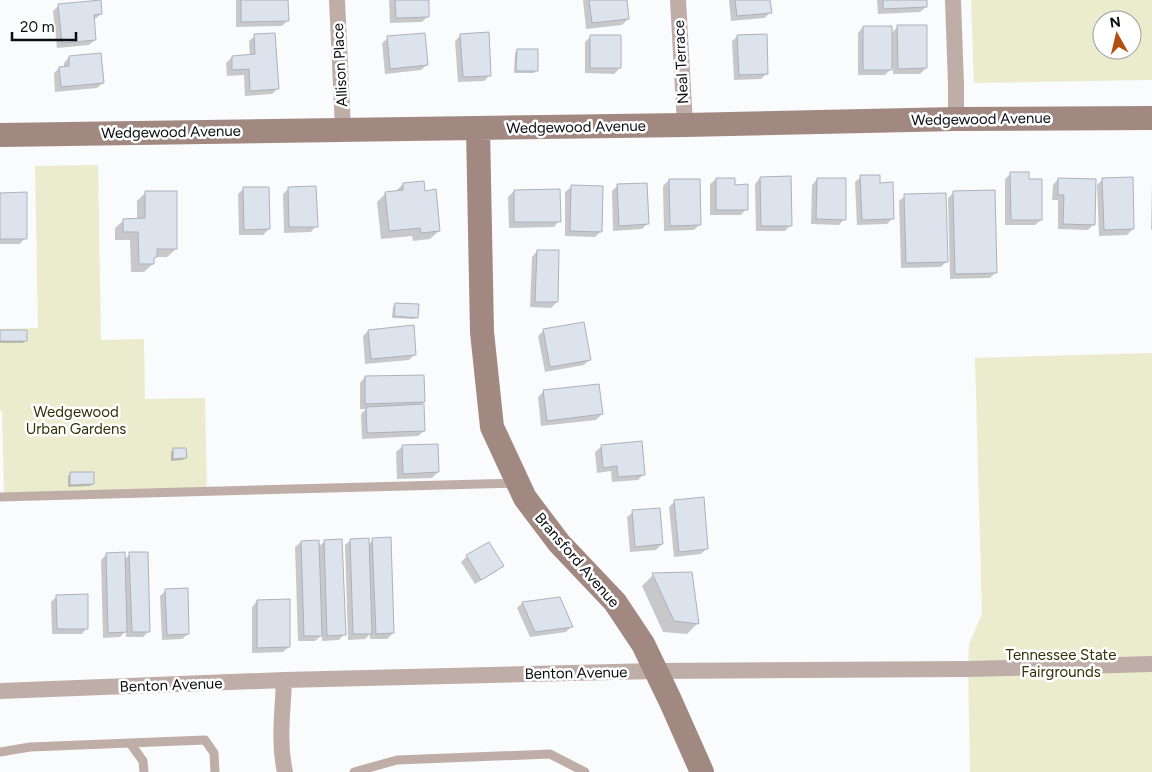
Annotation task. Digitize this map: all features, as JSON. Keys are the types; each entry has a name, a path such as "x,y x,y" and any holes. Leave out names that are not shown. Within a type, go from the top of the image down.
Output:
{"main road":[{"name":"Wedgewood Avenue","path":"0,135 956,119 1152,118"},
{"name":"Bransford Avenue","path":"478,128 482,332 492,427 525,498 559,542 615,602 643,644 702,772"}],"street":[{"name":"Allison Place","path":"337,0 343,129"},
{"name":"Neal Terrace","path":"678,0 685,125"},
{"path":"953,0 956,119"},
{"name":"Benton Avenue","path":"0,692 284,680 656,671 968,669 1152,664"},
{"path":"284,680 282,757 285,772"}],"lane":[{"path":"0,497 518,483"},
{"path":"0,752 30,747 205,740 214,753 215,772"},
{"path":"130,743 143,761 144,772"},
{"path":"354,772 396,760 550,754 584,772"}],"green space":[{"path":"971,0 1152,0 1152,80 974,83"},
{"name":"Wedgewood Urban Gardens","path":"98,165 101,340 144,339 145,399 205,398 207,491 4,495 2,411 0,411 0,329 38,328 35,166"},
{"name":"Tennessee State Fairgrounds","path":"1152,353 1152,772 970,772 969,644 982,614 975,358"}],"building":[{"path":"101,0 102,14 94,15 96,40 62,43 58,4"},
{"path":"241,0 288,0 289,21 241,22"},
{"path":"395,0 429,0 429,17 396,18"},
{"path":"589,0 627,0 629,19 592,23"},
{"path":"735,0 770,0 772,13 737,16"},
{"path":"883,0 927,0 927,7 883,9"},
{"path":"897,25 927,25 927,68 898,69"},
{"path":"863,26 892,26 892,70 863,70"},
{"path":"489,32 491,76 463,77 460,34"},
{"path":"275,33 279,89 250,91 249,69 232,70 232,56 255,54 254,34"},
{"path":"425,33 428,65 390,69 387,36"},
{"path":"767,34 768,74 739,75 737,35"},
{"path":"590,35 621,35 621,68 590,68"},
{"path":"517,49 538,49 538,71 516,71"},
{"path":"101,53 104,83 61,87 59,67 69,66 69,56"},
{"path":"1010,172 1029,172 1029,179 1042,179 1042,220 1011,220"},
{"path":"860,175 880,175 880,183 893,182 894,219 862,220"},
{"path":"791,176 792,226 761,226 760,177"},
{"path":"1133,177 1134,229 1104,230 1102,178"},
{"path":"716,178 735,178 735,185 748,184 748,210 716,210"},
{"path":"817,178 846,178 846,220 816,219"},
{"path":"1058,178 1096,179 1095,225 1063,224 1064,195 1058,195"},
{"path":"669,179 700,179 701,225 670,226"},
{"path":"424,181 425,191 436,189 440,231 421,233 420,228 389,231 385,192 403,190 403,183"},
{"path":"647,183 649,224 619,226 617,184"},
{"path":"571,185 603,186 602,232 570,231"},
{"path":"316,186 318,227 289,227 288,187"},
{"path":"243,187 269,187 270,229 244,230"},
{"path":"560,189 561,222 514,222 514,190"},
{"path":"995,190 997,273 955,274 953,191"},
{"path":"145,191 177,191 177,249 157,249 157,257 154,258 154,264 139,264 138,232 123,232 123,219 145,218"},
{"path":"27,192 27,239 0,239 0,193"},
{"path":"946,193 948,262 906,263 904,194"},
{"path":"537,250 559,250 558,302 535,302"},
{"path":"395,303 419,304 418,318 394,316"},
{"path":"584,322 591,360 550,367 543,329"},
{"path":"414,325 416,355 371,359 368,330"},
{"path":"0,330 27,330 27,341 0,341"},
{"path":"424,375 425,402 365,404 365,376"},
{"path":"599,384 603,414 547,421 543,390"},
{"path":"424,404 425,431 367,433 366,407"},
{"path":"642,441 645,475 618,477 617,466 603,468 601,445"},
{"path":"438,444 439,472 403,474 402,445"},
{"path":"173,448 186,448 187,458 173,459"},
{"path":"70,472 94,472 94,484 70,485"},
{"path":"704,497 708,549 679,552 674,500"},
{"path":"660,508 663,544 635,547 632,510"},
{"path":"391,537 394,633 376,634 372,538"},
{"path":"369,538 372,634 353,634 350,539"},
{"path":"342,539 346,635 327,636 324,540"},
{"path":"319,540 322,636 304,636 301,541"},
{"path":"489,542 504,566 481,580 466,555"},
{"path":"125,552 127,632 108,633 106,553"},
{"path":"129,552 148,552 150,632 132,632"},
{"path":"692,572 699,624 674,621 652,573"},
{"path":"188,588 189,634 167,635 165,589"},
{"path":"88,594 88,629 57,629 56,595"},
{"path":"560,597 573,627 535,632 522,602"},
{"path":"290,599 290,647 257,648 257,600"}]}
